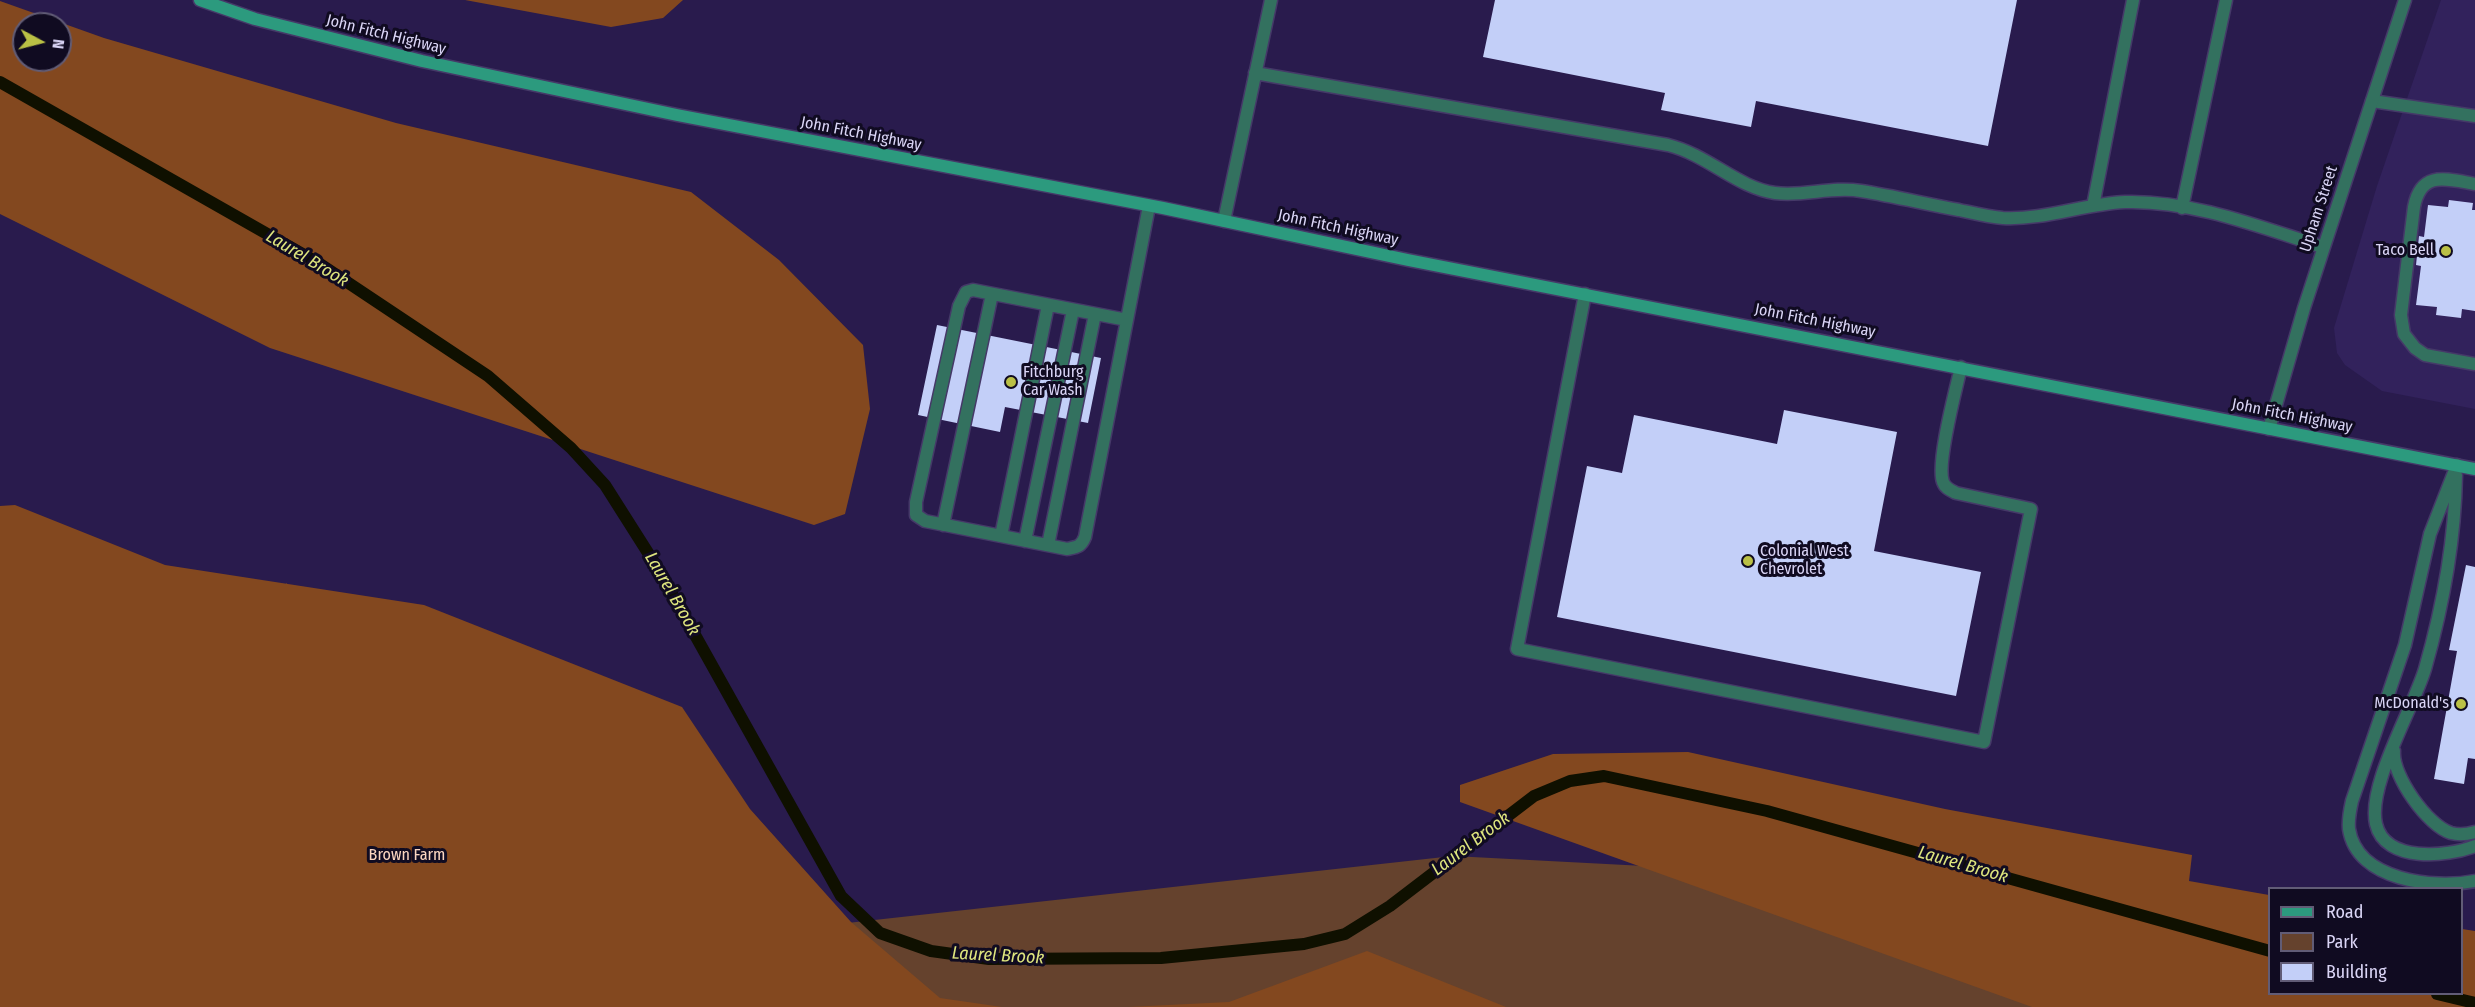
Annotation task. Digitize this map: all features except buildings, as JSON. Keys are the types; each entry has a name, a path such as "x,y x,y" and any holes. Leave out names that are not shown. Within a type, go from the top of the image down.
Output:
{"main road":[{"name":"John Fitch Highway","path":"200,0 255,19 434,64 677,115 1149,206 2475,469"}],"street":[{"path":"1224,221 1271,0"},
{"path":"2093,206 2133,0"},
{"path":"2182,208 2226,0"},
{"name":"Upham Street","path":"2269,429 2323,247 2405,0"},
{"path":"1255,73 1668,145 1688,150 1738,180 1774,193 1793,194 1834,189 1859,191 2000,218 2042,217 2093,206 2127,202 2182,208 2238,220 2323,247"},
{"path":"2372,101 2475,116"},
{"path":"2475,184 2438,179 2423,184 2414,207 2400,322 2408,341 2426,355 2475,364"},
{"path":"1127,320 986,293 966,292 959,306 916,502 916,515 925,521 1048,546 1067,549 1079,547 1085,537 1127,320 1149,206"},
{"path":"943,525 986,293"},
{"path":"1585,294 1517,649 1984,742 2031,509 1956,493 1946,488 1942,481 1943,457 1961,367"},
{"path":"1001,536 1048,305"},
{"path":"1025,541 1073,310"},
{"path":"1048,546 1095,314"},
{"path":"2457,465 2454,532 2432,643 2417,695 2395,744 2375,798 2376,825 2388,845 2408,854 2465,850 2475,846"},
{"path":"2457,465 2430,534 2405,645 2357,783 2349,827 2352,841 2361,854 2379,869 2394,876 2432,883 2475,881"},
{"path":"2395,744 2394,764 2433,823 2451,833 2475,832"}],"shaded area":[{"path":"2441,0 2475,0 2475,409 2382,391 2345,365 2337,353 2334,328 2377,186"}],"green space":[{"path":"465,0 683,0 663,18 611,27"},
{"path":"0,1 31,12 12,12 12,72 72,72 72,27 396,123 691,192 779,260 863,345 870,409 845,514 814,525 270,348 0,214"},
{"path":"15,505 165,565 424,605 682,707 750,809 851,922 940,998 1002,1007 0,1007 0,506"},
{"name":"Brown Farm","path":"286,583 406,677 811,927 1453,856 2009,885 2268,995 2463,995 2463,963 2475,941 2475,1007 236,1007"},
{"path":"1688,752 1945,809 2192,855 2189,881 2268,895 2268,995 2463,995 2463,929 2475,931 2475,1007 2032,1007 1460,802 1460,785 1553,754"},
{"path":"1367,951 1506,1007 1128,1007 1229,1002"}],"waterway":[{"name":"Laurel Brook","path":"0,82 320,264 488,376 571,448 605,485 657,567 841,896 880,933 931,951 989,959 1161,958 1304,944 1345,934 1390,906 1534,796 1570,781 1604,776 1767,811 2268,950"},
{"name":"Laurel Brook","path":"2441,995 2475,1003"}],"place":[{"name":"Taco Bell","path":"2446,251"},
{"name":"Fitchburg Car Wash","path":"1011,382"},
{"name":"Colonial West Chevrolet","path":"1748,561"},
{"name":"McDonald's","path":"2461,704"}]}
